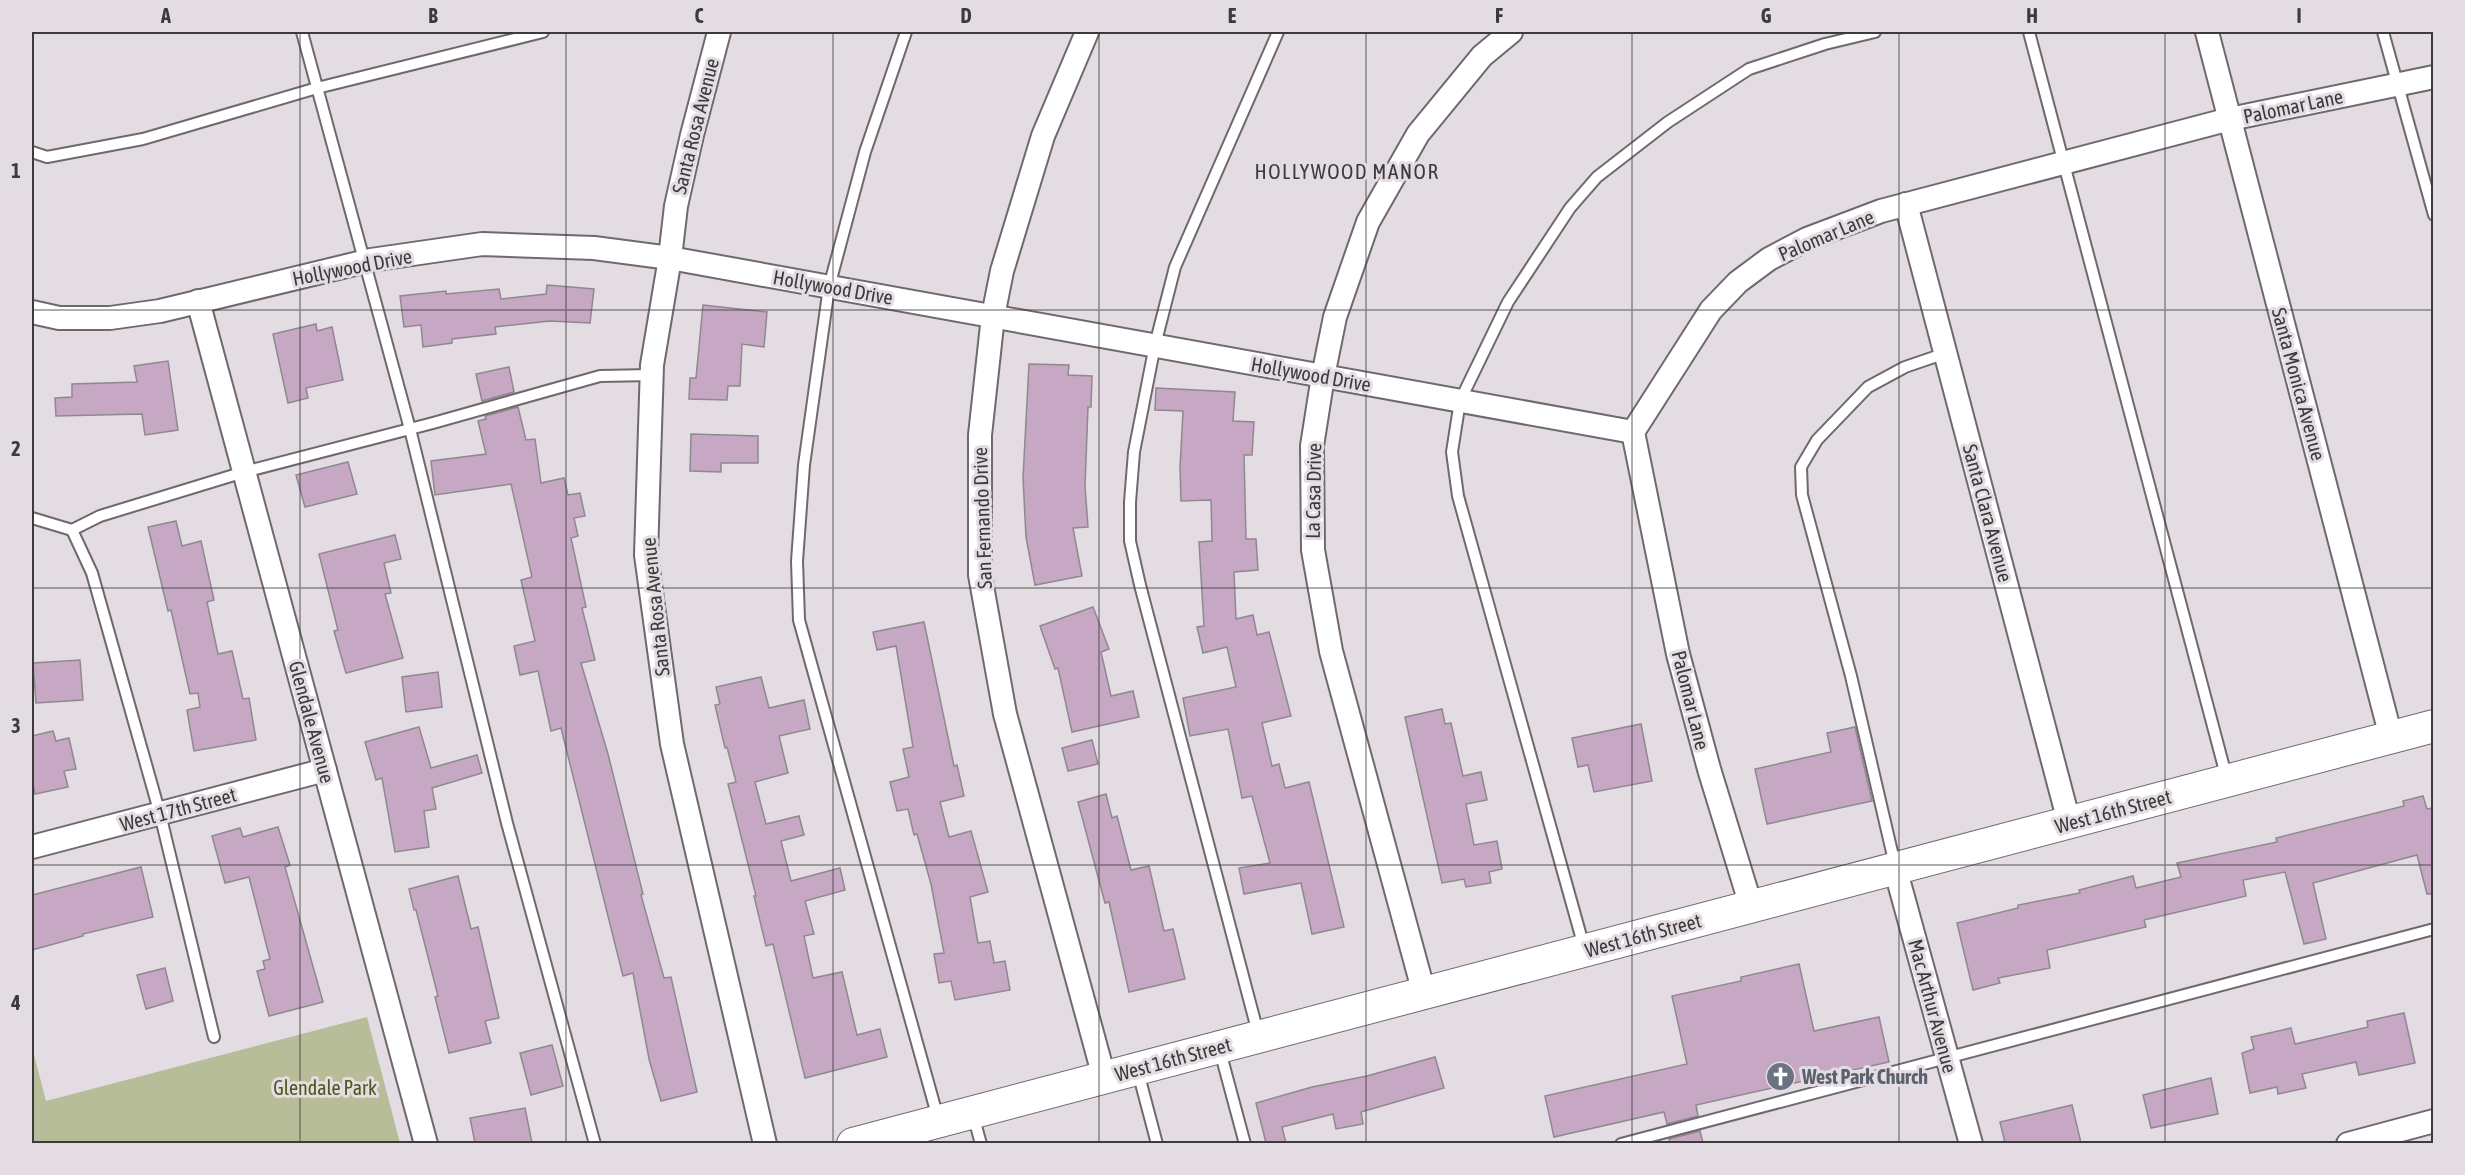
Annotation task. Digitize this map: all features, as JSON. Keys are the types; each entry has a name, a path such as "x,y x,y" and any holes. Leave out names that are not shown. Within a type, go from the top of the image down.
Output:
{"main road":[{"name":"West 16th Street","path":"853,1143 2433,726"}],"street":[{"name":"Santa Rosa Avenue","path":"719,32 676,206 652,375 646,555 672,744 765,1143"},
{"name":"San Fernando Drive","path":"1087,32 1043,136 1002,271 993,316 980,435 980,575 1005,714 1104,1077"},
{"name":"La Casa Drive","path":"1424,993 1331,651 1312,550 1312,447 1335,317 1374,212 1418,134 1482,56 1511,32"},
{"name":"Santa Monica Avenue","path":"2206,32 2391,737"},
{"name":"Palomar Lane","path":"1751,906 1708,769 1678,654 1633,432 1704,319 1738,282 1769,259 1807,239 1906,204 2230,119 2433,77"},
{"name":"Santa Clara Avenue","path":"1906,204 2069,822"},
{"name":"Hollywood Drive","path":"32,312 59,318 110,318 160,310 364,261 482,244 594,248 670,258 1633,432"},
{"name":"Glendale Avenue","path":"198,301 426,1143"},
{"name":"West 17th Street","path":"32,847 325,770"},
{"name":"Mac Arthur Avenue","path":"1896,868 1971,1143"},
{"path":"2348,1143 2433,1121"}],"lane":[{"path":"302,32 410,429 507,823 595,1143"},
{"path":"32,152 47,157 143,139 317,88 543,32"},
{"path":"906,32 865,152 829,287 804,465 796,561 799,620 939,1121"},
{"path":"1259,1036 1140,585 1130,541 1130,502 1134,452 1155,345 1175,267 1278,32"},
{"path":"1584,950 1458,496 1452,452 1460,401 1508,302 1570,208 1596,177 1668,122 1749,69 1875,32"},
{"path":"2029,32 2227,781"},
{"path":"2384,32 2433,215"},
{"path":"1896,868 1851,676 1802,495 1800,467 1817,440 1868,387 1905,367 1946,353"},
{"path":"32,518 72,530 100,516 244,472 600,376 652,375"},
{"path":"72,530 92,573 160,814 214,1037"},
{"path":"1621,1143 2433,929"},
{"path":"1219,1047 1245,1143"},
{"path":"1137,1069 1157,1143"},
{"path":"972,1112 981,1143"}],"green space":[{"name":"Glendale Park","path":"367,1017 400,1143 32,1143 32,1047 46,1101"}],"building":[{"path":"547,285 594,289 590,323 550,321 495,327 496,334 452,339 452,343 423,347 421,325 404,327 400,296 499,289 501,299 546,294"},
{"path":"703,305 767,312 764,347 742,344 740,386 728,386 727,400 689,399 690,378 696,378"},
{"path":"316,324 317,331 332,327 343,380 306,388 308,398 288,403 273,334"},
{"path":"168,361 178,430 145,435 142,414 56,416 55,398 72,397 72,384 137,382 134,366"},
{"path":"1029,364 1069,365 1068,375 1092,376 1091,407 1088,407 1085,486 1088,527 1073,528 1082,576 1035,585 1026,537 1023,478"},
{"path":"509,367 514,392 482,401 476,374"},
{"path":"1156,388 1235,392 1233,421 1254,422 1252,455 1244,455 1246,539 1256,539 1258,570 1234,572 1236,619 1253,615 1257,635 1269,632 1291,716 1262,723 1272,766 1279,764 1285,788 1309,782 1344,927 1312,934 1301,883 1244,894 1239,868 1270,863 1252,796 1242,798 1228,729 1190,736 1183,698 1236,687 1227,647 1203,653 1197,627 1204,626 1199,542 1212,541 1211,500 1181,501 1183,411 1155,410"},
{"path":"518,407 526,440 535,439 541,483 564,478 568,495 580,493 585,516 574,518 578,536 571,538 586,607 582,608 595,660 581,663 608,754 643,894 641,895 664,978 671,977 697,1092 661,1101 649,1059 633,973 623,976 561,728 551,731 538,671 520,675 514,646 535,641 521,580 532,577 511,484 435,495 431,461 486,454 478,421 486,419 485,416"},
{"path":"691,434 758,436 758,463 721,463 721,472 690,471"},
{"path":"348,462 357,494 305,507 296,475"},
{"path":"176,521 182,546 201,541 214,600 207,602 218,654 232,651 243,699 249,698 256,740 194,751 187,710 200,707 198,693 190,694 171,610 168,611 148,527"},
{"path":"395,535 401,559 384,563 391,593 385,594 403,658 346,673 334,631 338,630 319,554"},
{"path":"1093,607 1109,649 1101,652 1111,696 1133,691 1139,717 1072,732 1058,668 1055,669 1040,626"},
{"path":"924,622 954,766 957,765 964,796 940,802 949,837 971,831 988,892 970,897 978,943 990,941 994,963 1005,961 1010,990 955,1000 951,981 939,983 934,954 944,953 931,884 917,834 914,835 908,809 897,811 890,782 909,777 903,749 913,747 896,646 877,650 873,632"},
{"path":"80,660 83,700 36,703 33,663"},
{"path":"438,672 442,707 406,712 402,677"},
{"path":"761,677 769,708 804,700 810,729 779,736 788,773 755,782 766,824 799,816 804,835 781,841 791,881 840,868 845,890 805,901 814,934 804,936 813,978 842,972 857,1035 880,1029 887,1057 805,1078 773,944 766,946 728,784 736,782 715,705 720,704 716,687"},
{"path":"1442,709 1445,724 1451,723 1463,776 1481,772 1487,800 1466,804 1474,845 1497,841 1502,869 1489,872 1491,883 1466,887 1464,879 1442,883 1405,717"},
{"path":"1641,724 1652,781 1594,792 1588,765 1578,767 1572,738"},
{"path":"419,727 431,768 477,755 482,773 432,788 436,809 424,811 429,847 395,852 382,778 376,780 365,742"},
{"path":"1855,727 1872,801 1767,824 1755,769 1831,752 1827,733"},
{"path":"53,731 56,741 69,738 76,769 64,771 68,787 35,794 32,781 32,736"},
{"path":"1092,740 1098,764 1068,771 1062,748"},
{"path":"1106,794 1112,818 1117,816 1131,870 1149,866 1164,931 1173,929 1185,979 1129,992 1109,902 1105,903 1078,802"},
{"path":"2423,796 2427,809 2433,808 2433,894 2427,894 2417,855 2313,883 2326,939 2304,944 2285,872 2243,880 2246,896 2144,920 2146,927 2047,950 2050,968 1998,978 2000,983 1973,990 1957,923 2018,908 2018,905 2080,893 2079,890 2133,876 2136,888 2181,877 2177,863 2277,842 2276,838 2404,806 2403,801"},
{"path":"278,827 290,865 285,867 323,1002 269,1016 257,971 265,969 263,961 270,959 249,877 225,883 212,836 240,828 243,837"},
{"path":"141,867 153,917 83,934 83,936 32,950 32,895"},
{"path":"458,876 471,929 478,927 499,1018 485,1021 491,1043 449,1053 435,997 438,996 409,889"},
{"path":"1799,964 1814,1031 1879,1017 1889,1062 1696,1105 1698,1116 1667,1124 1664,1112 1554,1137 1545,1096 1687,1064 1672,996 1741,981 1741,977"},
{"path":"165,968 173,1001 146,1009 137,975"},
{"path":"2404,1013 2415,1063 2359,1075 2356,1062 2302,1074 2306,1088 2278,1094 2277,1087 2250,1093 2242,1053 2254,1049 2251,1037 2291,1028 2295,1044 2368,1027 2367,1021"},
{"path":"552,1045 563,1086 531,1095 520,1053"},
{"path":"1435,1057 1444,1088 1361,1112 1363,1124 1336,1129 1333,1114 1282,1127 1286,1143 1266,1143 1256,1103"},
{"path":"2211,1078 2218,1114 2151,1128 2143,1095"},
{"path":"2072,1105 2081,1143 2005,1143 2000,1122"},
{"path":"525,1108 532,1143 475,1143 470,1118"},
{"path":"1700,1131 1703,1143 1670,1143 1669,1139"}],"place":[{"name":"West Park Church","path":"1781,1076"}],"district":[{"name":"HOLLYWOOD MANOR","path":"1347,171"}]}
